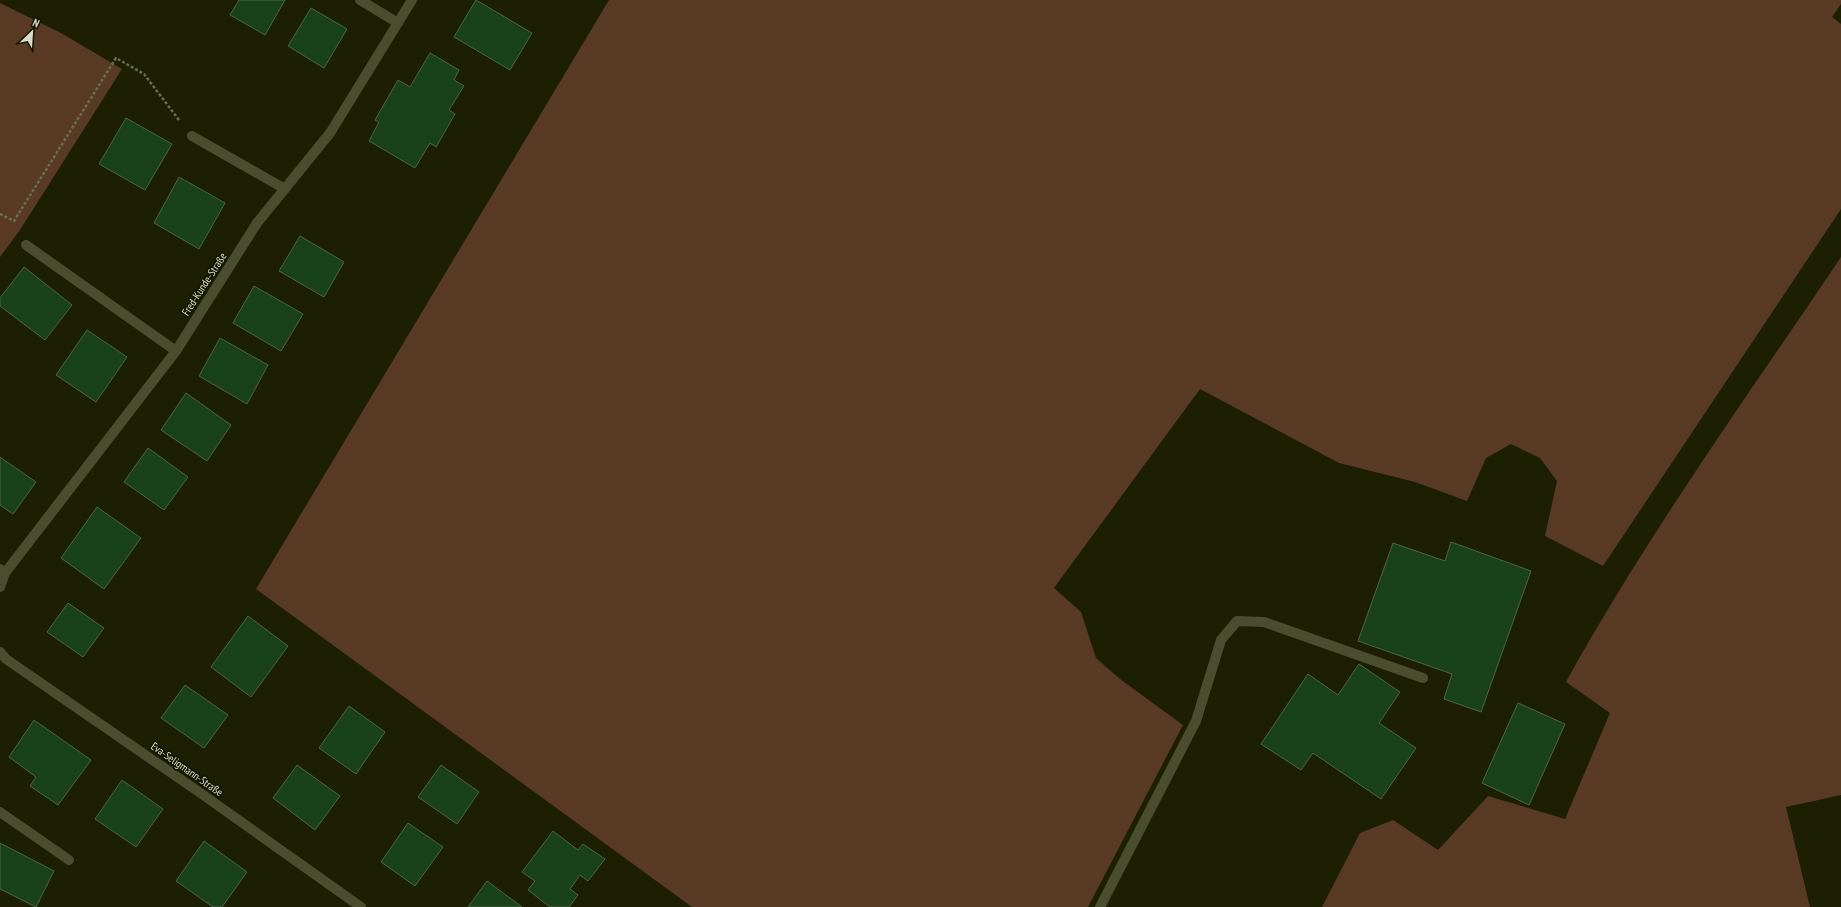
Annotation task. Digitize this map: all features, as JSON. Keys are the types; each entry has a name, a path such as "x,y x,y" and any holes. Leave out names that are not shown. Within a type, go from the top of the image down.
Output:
{"street":[{"path":"360,0 398,23"},
{"name":"Fred-Kunde-Straße","path":"2,571 176,351 257,223 330,133 412,0"},
{"path":"192,136 284,189"},
{"path":"26,245 176,351"},
{"path":"0,587 2,571"},
{"path":"1100,907 1196,721 1221,640 1237,621 1264,622 1423,678"},
{"name":"Eva-Seligmann-Straße","path":"0,652 6,659 199,792 361,907"},
{"path":"0,812 69,860"}],"path":[{"path":"0,214 14,221 116,58 144,74 192,136"}],"shaded area":[{"path":"609,0 1841,0 1841,4 1832,17 1841,24 1841,209 1603,566 1545,536 1557,481 1540,458 1511,444 1486,458 1467,501 1415,482 1339,463 1200,389 1054,588 1081,612 1096,658 1120,679 1183,725 1088,907 692,907 256,589"},
{"path":"0,3 61,33 122,69 20,230 0,257"},
{"path":"1841,257 1841,795 1786,807 1810,907 1322,907 1360,833 1393,820 1438,850 1488,796 1565,819 1610,713 1566,682 1597,627 1664,520"}],"building":[{"path":"239,0 285,0 265,35 230,15"},
{"path":"476,0 532,33 510,70 454,37"},
{"path":"311,8 347,29 324,68 288,46"},
{"path":"430,53 459,70 454,80 464,86 449,110 455,114 436,147 430,143 415,168 369,141 379,122 375,120 398,80 410,87"},
{"path":"126,118 172,144 145,190 99,164"},
{"path":"179,177 225,203 199,249 154,223"},
{"path":"300,236 344,262 324,297 279,271"},
{"path":"24,267 72,305 45,340 0,306 0,298"},
{"path":"254,286 303,314 281,351 233,323"},
{"path":"87,330 127,357 96,402 56,375"},
{"path":"220,338 268,365 247,404 199,376"},
{"path":"186,393 231,425 207,461 161,430"},
{"path":"148,448 188,477 164,510 124,482"},
{"path":"0,457 36,482 13,514 0,505"},
{"path":"97,507 141,538 104,589 61,558"},
{"path":"1451,542 1531,571 1481,712 1444,699 1452,674 1358,641 1393,543 1445,561"},
{"path":"68,603 104,628 83,657 47,632"},
{"path":"248,616 288,646 251,697 211,667"},
{"path":"1359,664 1400,692 1379,723 1416,748 1381,799 1313,753 1301,770 1261,744 1308,674 1338,695"},
{"path":"185,685 228,715 204,748 161,718"},
{"path":"1518,703 1565,724 1529,805 1482,783"},
{"path":"349,706 385,732 356,774 319,748"},
{"path":"34,720 91,760 58,805 30,786 36,777 9,757"},
{"path":"297,765 340,796 315,830 273,798"},
{"path":"441,765 479,792 457,824 418,797"},
{"path":"122,780 163,809 136,847 95,819"},
{"path":"408,823 443,847 415,886 381,862"},
{"path":"553,831 578,850 583,844 605,859 588,881 580,875 570,889 578,895 569,907 550,907 528,890 535,881 522,872"},
{"path":"204,841 247,872 222,907 213,907 176,881"},
{"path":"0,843 54,871 36,907 0,889"},
{"path":"487,881 522,907 468,907"}]}
